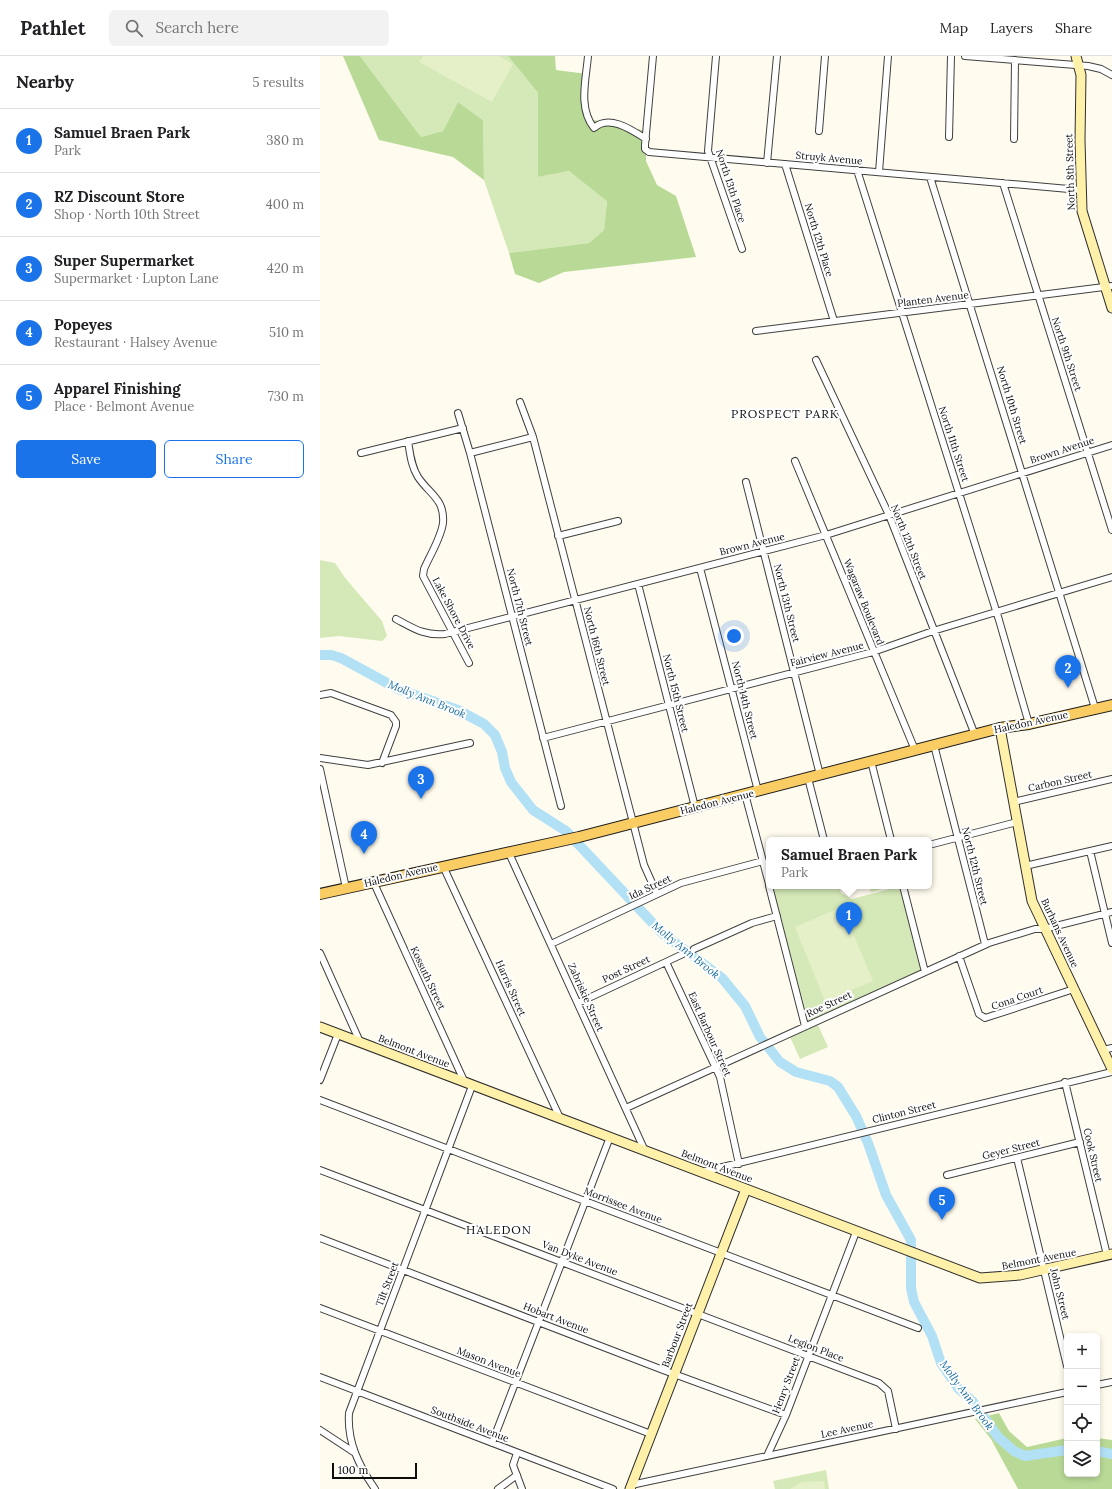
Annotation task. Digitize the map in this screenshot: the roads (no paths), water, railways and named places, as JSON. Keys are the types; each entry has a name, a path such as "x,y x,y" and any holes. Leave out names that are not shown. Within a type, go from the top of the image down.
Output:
{"main road":[{"name":"Haledon Avenue","path":"320,894 508,851 579,837 1000,728 1029,724 1112,705"}],"street":[{"path":"588,56 585,111 587,118 594,128 603,123 615,124 627,128 646,139 653,56"},
{"name":"North 13th Place","path":"716,56 708,151 742,249"},
{"path":"767,163 777,56"},
{"path":"819,131 825,56"},
{"path":"878,172 888,56"},
{"path":"949,136 951,56"},
{"path":"965,56 994,57 1096,68 1112,75"},
{"name":"North 8th Street","path":"1076,56 1081,75 1080,190 1082,211 1109,286 1112,308"},
{"path":"1014,139 1015,60"},
{"name":"Struyk Avenue","path":"646,139 645,150 649,152 1080,190"},
{"name":"North 12th Place","path":"785,164 834,322"},
{"name":"North 11th Street","path":"857,170 997,613 1029,724"},
{"name":"North 10th Street","path":"930,177 1096,708"},
{"name":"North 9th Street","path":"1002,183 1112,530"},
{"name":"Planten Avenue","path":"756,331 1109,286"},
{"name":"North 12th Street","path":"816,360 888,516 975,735"},
{"name":"North 16th Street","path":"520,402 533,437 632,823 644,865 657,894"},
{"name":"North 17th Street","path":"458,413 470,453 561,806"},
{"path":"361,453 463,428"},
{"path":"470,453 533,437"},
{"name":"Lake Shore Drive","path":"408,441 412,464 417,476 440,502 443,525 423,572 469,663"},
{"name":"Brown Avenue","path":"396,619 420,632 432,635 453,632 826,535 1112,445"},
{"name":"Wagaraw Boulevard","path":"796,461 915,750"},
{"name":"North 13th Street","path":"746,482 820,775"},
{"path":"558,536 618,521"},
{"name":"North 14th Street","path":"700,568 758,791"},
{"name":"Fairview Avenue","path":"543,738 874,652 933,631 997,613 1112,577"},
{"name":"North 15th Street","path":"638,584 695,807"},
{"path":"320,695 331,693 391,715 394,718 396,726 382,763"},
{"name":"Burhans Avenue","path":"1000,728 1032,901 1044,929 1074,989 1108,1049 1112,1070"},
{"path":"320,758 368,765 470,743"},
{"name":"North 12th Street","path":"934,745 985,944"},
{"path":"871,761 890,837"},
{"path":"320,769 346,888"},
{"path":"808,778 823,837"},
{"name":"Carbon Street","path":"1014,802 1112,779"},
{"path":"745,794 766,873"},
{"path":"320,803 328,801"},
{"path":"932,844 1017,822"},
{"path":"1025,866 1112,846"},
{"name":"Zabriskie Street","path":"508,851 645,1151"},
{"path":"1090,851 1109,913 1112,943"},
{"name":"Ida Street","path":"551,944 657,894 691,880 763,861"},
{"name":"Harris Street","path":"443,866 560,1119"},
{"name":"Kossuth Street","path":"373,881 469,1084"},
{"path":"770,889 805,1026"},
{"path":"904,889 925,972"},
{"name":"Roe Street","path":"626,1108 776,1041 805,1026 985,944 1035,929 1044,929 1109,913"},
{"path":"694,949 752,923 777,916"},
{"path":"320,953 360,1042"},
{"name":"Post Street","path":"578,1003 683,954"},
{"name":"Cona Court","path":"959,956 979,1014 985,1018 1074,989"},
{"name":"East Barbour Street","path":"666,962 720,1077 739,1164"},
{"name":"Belmont Avenue","path":"320,1027 702,1172 930,1261 980,1278 1008,1278 1109,1255"},
{"path":"320,1080 338,1034"},
{"name":"Clinton Street","path":"702,1172 858,1135 1112,1070"},
{"name":"Cook Street","path":"1066,1082 1109,1255"},
{"name":"Tilt Street","path":"375,1489 362,1469 355,1453 349,1423 349,1413 356,1391 449,1149 469,1084"},
{"name":"Morrissee Avenue","path":"320,1100 918,1328"},
{"path":"492,1443 610,1137"},
{"name":"Geyer Street","path":"947,1175 1080,1142"},
{"name":"John Street","path":"1017,1158 1064,1353"},
{"name":"Van Dyke Avenue","path":"320,1170 698,1314"},
{"name":"Barbour Street","path":"630,1487 746,1189"},
{"name":"Henry Street","path":"767,1456 786,1415 856,1232"},
{"name":"Hobart Avenue","path":"320,1238 674,1374 786,1415"},
{"name":"Mason Avenue","path":"320,1308 651,1434"},
{"name":"Legion Place","path":"698,1314 809,1355 883,1385 888,1391 896,1429"},
{"name":"Southside Avenue","path":"320,1377 613,1489"},
{"path":"1100,1384 1112,1382"},
{"name":"Lee Avenue","path":"630,1487 1064,1393"},
{"path":"320,1430 333,1437 355,1453"},
{"path":"518,1453 513,1465 522,1489"},
{"path":"498,1489 517,1475"}],"waterway":[{"name":"Molly Ann Brook","path":"320,655 331,655 341,658 398,689 458,710 484,724 495,735 511,782 533,810 566,831 661,932 722,978 745,1006 760,1037 780,1062 796,1072 830,1081 838,1087 856,1116 868,1143 886,1195 911,1240 911,1288 914,1302 932,1336 941,1363 958,1388 973,1402 998,1437 1014,1451 1025,1456 1064,1450"},
{"name":"Molly Ann Brook","path":"1100,1452 1112,1454"}],"place":[{"name":"RZ Discount Store","path":"1068,688"},
{"name":"Super Supermarket","path":"421,799"},
{"name":"Popeyes","path":"364,854"},
{"name":"Samuel Braen Park","path":"849,935"},
{"name":"Apparel Finishing","path":"942,1220"}],"district":[{"name":"PROSPECT PARK","path":"785,413"},
{"name":"HALEDON","path":"499,1229"}]}
